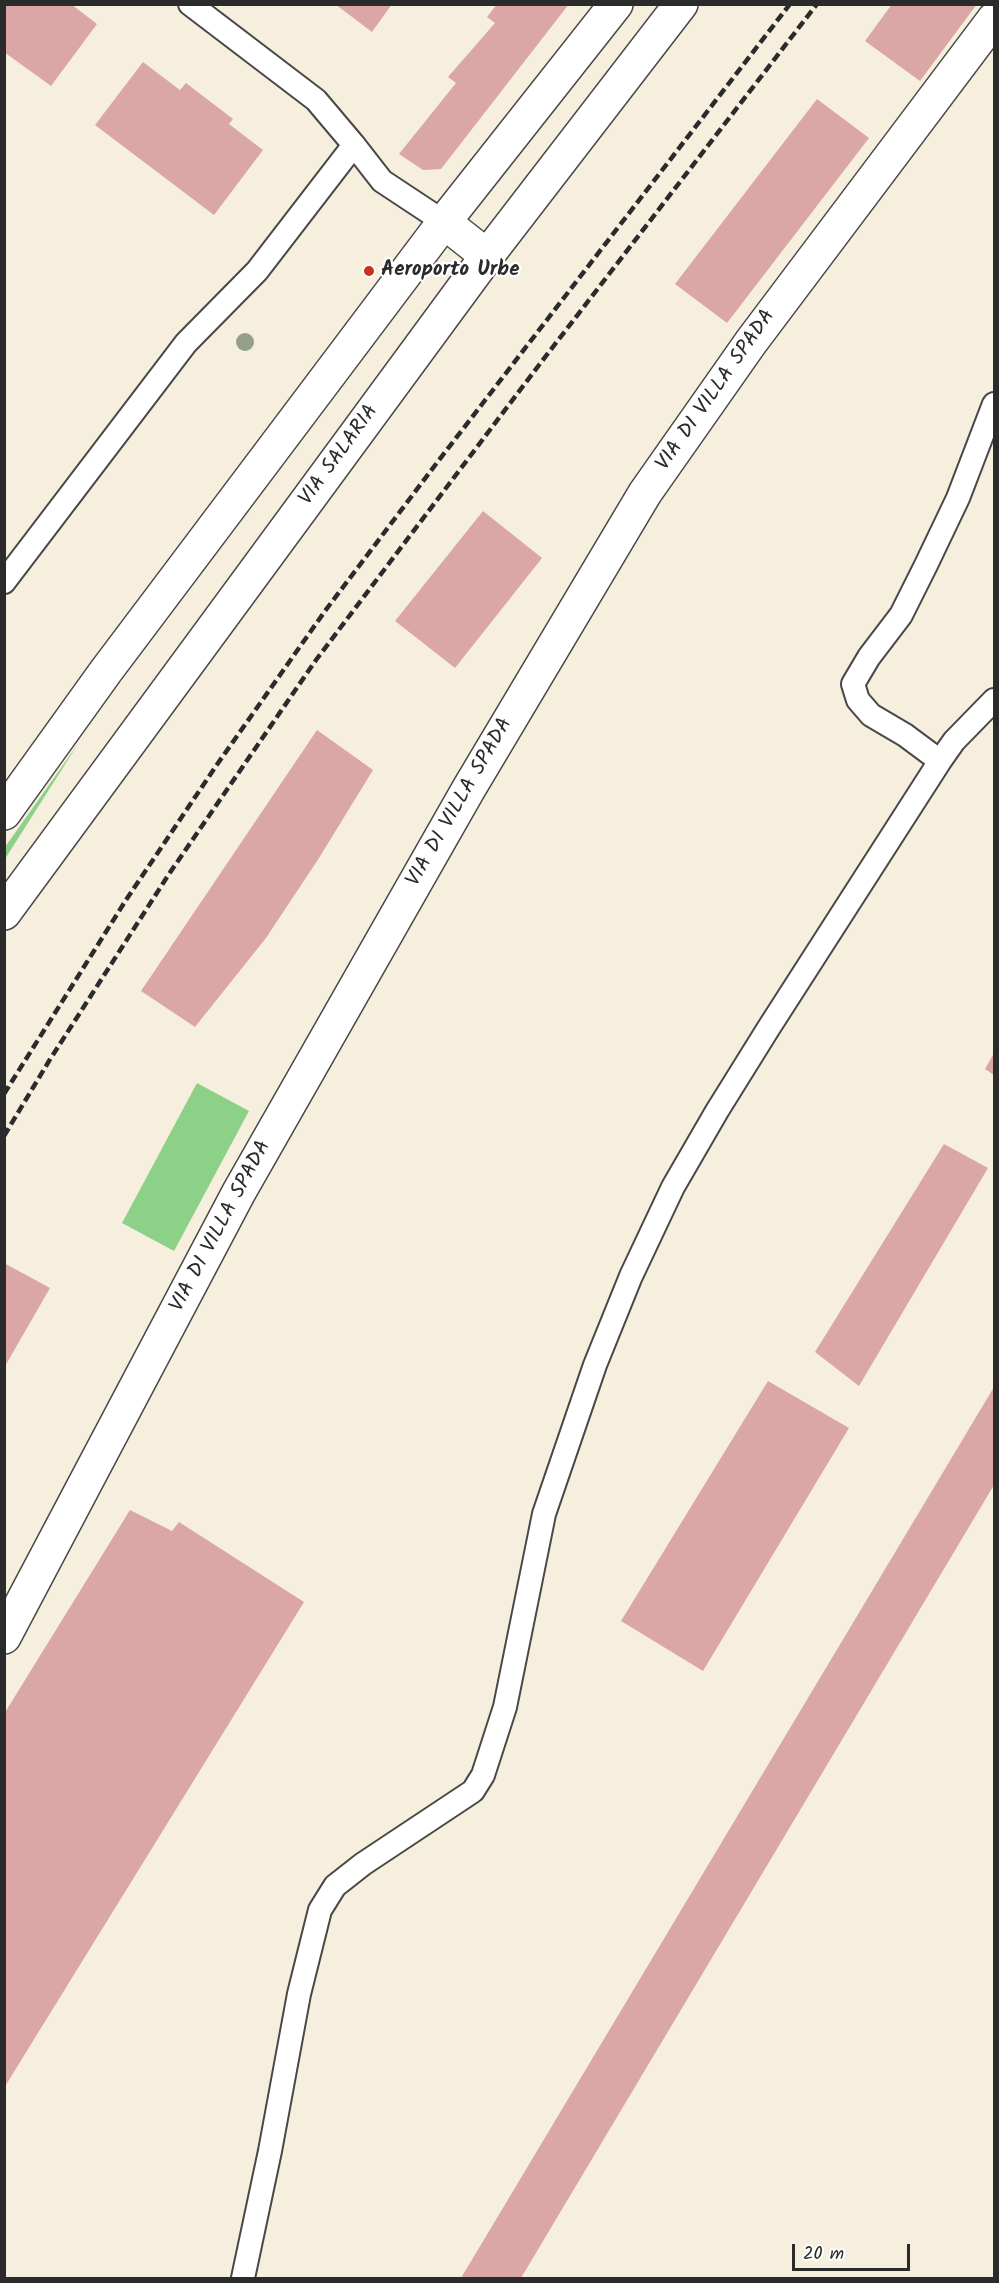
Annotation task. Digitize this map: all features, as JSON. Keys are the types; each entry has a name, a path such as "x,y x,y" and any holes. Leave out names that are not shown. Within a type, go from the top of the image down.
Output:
{"main road":[{"path":"4,813 106,671 444,222 616,4"},
{"name":"VIA SALARIA","path":"4,913 487,256 681,4"},
{"name":"VIA DI VILLA SPADA","path":"4,1636 239,1192 468,790 645,492 751,342 994,19"},
{"path":"444,222 487,256"}],"lane":[{"path":"190,4 316,100 382,181 444,222"},
{"path":"4,582 186,343 257,271 354,145"},
{"path":"940,761 905,735 871,715 858,700 853,684 869,657 901,615 958,498 994,404"},
{"path":"243,2278 270,2151 299,1994 320,1910 335,1886 363,1864 473,1791 483,1775 505,1707 544,1514 595,1365 631,1276 674,1187 717,1111 940,761 954,741 994,700"}],"green space":[{"path":"78,744 5,859 5,847"},
{"path":"197,1083 249,1111 174,1251 122,1223"}],"building":[{"path":"4,4 71,4 97,24 51,86 4,52"},
{"path":"335,4 392,4 372,32"},
{"path":"497,4 569,4 441,169 423,170 399,154 456,83 448,77 495,23 487,17"},
{"path":"892,4 977,4 920,81 865,41"},
{"path":"143,62 180,90 186,83 233,119 229,124 263,150 214,215 95,125"},
{"path":"817,99 869,138 727,323 675,284"},
{"path":"483,511 542,558 455,668 395,621"},
{"path":"317,730 373,770 266,938 195,1027 141,991"},
{"path":"994,1053 994,1075 985,1069"},
{"path":"944,1144 988,1168 859,1386 815,1352"},
{"path":"4,1263 50,1288 4,1368"},
{"path":"768,1381 849,1428 703,1671 621,1621"},
{"path":"994,1387 994,1485 521,2278 461,2278"},
{"path":"130,1510 172,1531 179,1522 304,1602 4,2088 4,1714"}],"railway":[{"path":"4,1094 126,900 216,766 325,611 790,4"},
{"path":"4,1136 49,1061 169,874 316,660 539,365 817,4"}],"place":[{"name":"Aeroporto Urbe","path":"369,271"}]}
